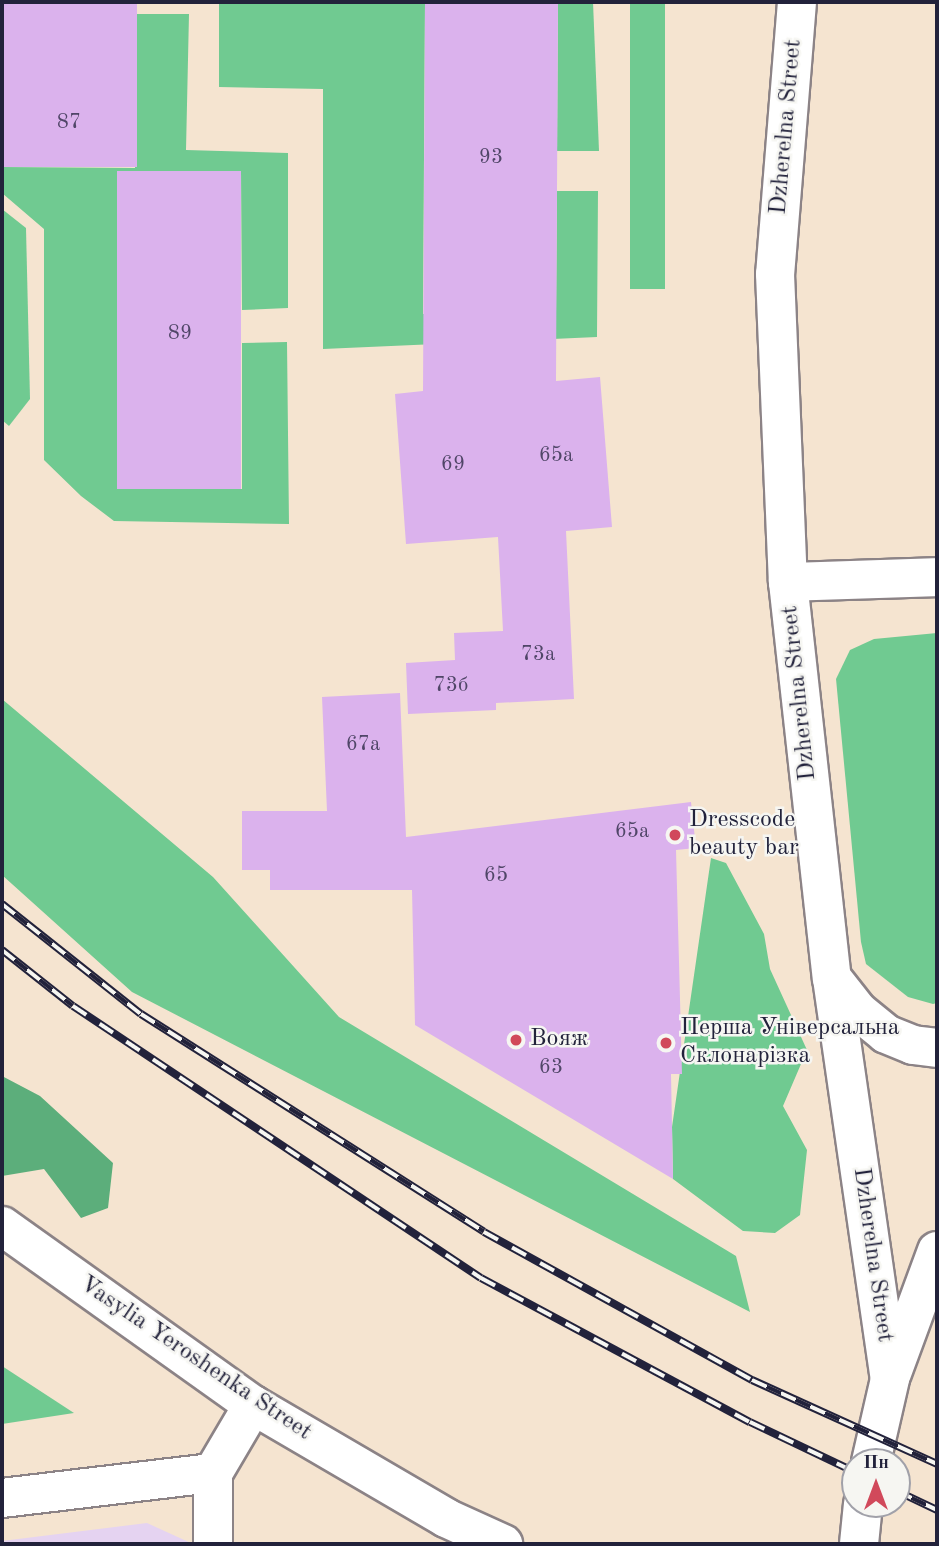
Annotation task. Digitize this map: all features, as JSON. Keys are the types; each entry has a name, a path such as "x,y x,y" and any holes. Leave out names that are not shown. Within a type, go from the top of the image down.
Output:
{"street":[{"name":"Dzherelna Street","path":"797,2 775,274 788,582 832,978 890,1379 874,1448"},
{"path":"788,582 937,577"},
{"path":"832,978 858,1011 886,1034 913,1045 937,1048"},
{"name":"Vasylia Yeroshenka Street","path":"2,1226 253,1405 446,1518 503,1544"},
{"path":"890,1379 937,1251"},
{"path":"213,1544 213,1473 253,1405"},
{"path":"2,1498 213,1473"},
{"path":"859,1544 862,1518"}],"shaded area":[{"path":"147,1523 193,1544 2,1544 2,1541"}],"green space":[{"path":"219,2 425,2 423,314 556,315 557,191 598,191 597,337 323,349 323,89 219,87"},
{"path":"558,2 593,2 599,151 557,151"},
{"path":"630,2 665,2 665,289 630,289"},
{"path":"137,14 189,14 186,150 288,153 288,308 242,310 241,171 117,171 118,489 242,489 242,343 287,342 289,524 114,521 81,496 44,460 44,229 2,193 2,167 135,168"},
{"path":"2,209 26,228 30,399 9,426 2,420"},
{"path":"937,633 937,1003 933,1004 908,997 866,964 861,942 836,679 850,650 874,639"},
{"path":"2,699 213,877 339,1017 736,1256 750,1312 132,992 2,875"},
{"path":"711,858 726,863 764,934 770,969 807,1050 783,1106 807,1150 800,1215 775,1233 743,1231 673,1179 672,1127"},
{"path":"2,1076 40,1096 113,1163 108,1208 81,1218 44,1169 2,1176"},
{"path":"2,1366 74,1413 2,1424"}],"building":[{"path":"3,2 137,2 137,167 3,167"},
{"path":"425,2 558,2 556,381 600,377 612,527 566,531 574,699 496,703 496,710 408,714 406,663 455,660 454,633 503,631 498,537 406,544 395,394 423,391"},
{"path":"117,171 241,171 241,489 117,489"},
{"path":"400,693 406,837 691,802 696,848 676,850 682,1074 671,1074 673,1179 415,1025 412,890 270,890 270,870 242,870 242,811 327,811 322,697"}],"railway":[{"path":"2,904 141,1014 484,1232 752,1380 937,1464"},
{"path":"2,950 73,1006 481,1278 750,1422 841,1465"},
{"path":"911,1498 937,1510"}],"place":[{"name":"Dresscode beauty bar","path":"675,835"},
{"name":"Вояж","path":"516,1040"},
{"name":"Перша Універсальна Склонарізка","path":"666,1043"}]}
